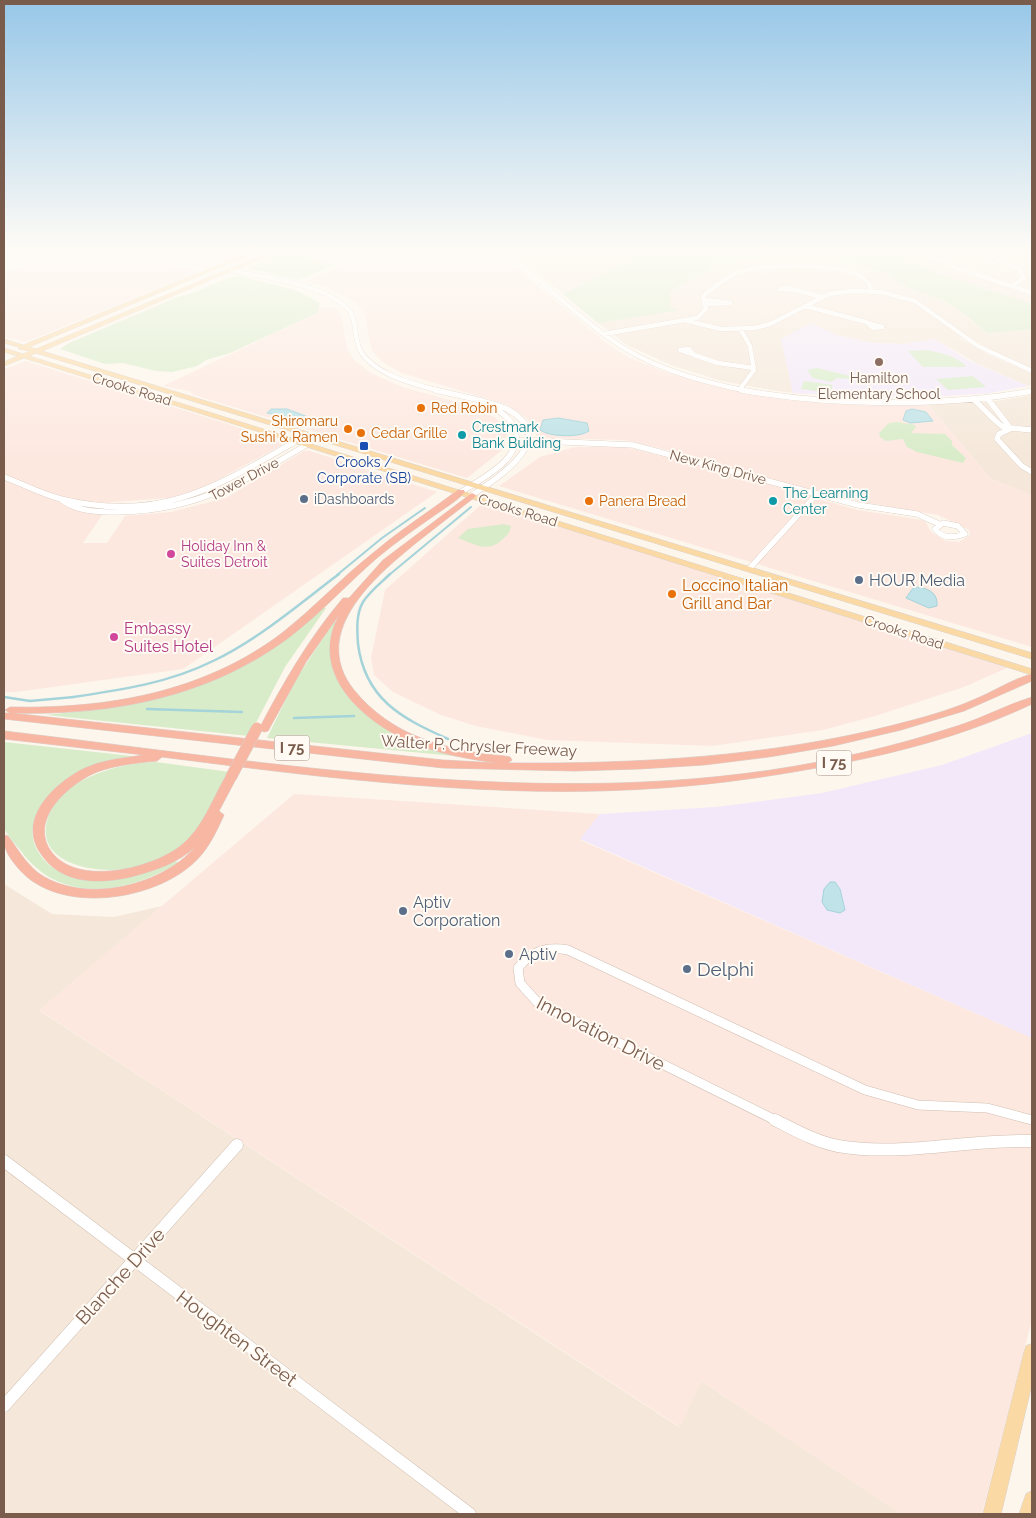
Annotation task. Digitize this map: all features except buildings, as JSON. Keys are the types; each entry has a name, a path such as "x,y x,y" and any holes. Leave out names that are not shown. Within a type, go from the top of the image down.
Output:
{"highway":[{"path":"4,710 58,710 116,704 167,693 218,674 251,658 278,640 393,540 461,492"},
{"path":"172,755 112,763 95,768 70,783 50,802 39,820 39,835 48,856 69,870 84,874 116,875 150,868 185,849 200,834 293,674 328,621 355,590 386,562 472,495"},
{"path":"261,729 308,638 347,590 393,540"},
{"path":"386,562 350,604 336,631 334,650 339,674 348,690 363,708 402,734 439,748 482,757 582,769"},
{"name":"Walter P. Chrysler Freeway","path":"4,716 443,764 582,769 685,764 833,743 899,728 962,708 1032,677"},
{"name":"I 75","path":"4,735 172,755 484,786 555,788 684,784 804,768 852,759 913,744 969,726 1010,711 1032,700"},
{"path":"4,839 25,868 38,879 57,887 70,891 93,892 129,890 177,870 196,855 205,842 234,778"}],"main road":[{"path":"4,355 95,318"},
{"path":"4,364 115,318"},
{"path":"46,338 46,342 56,342"},
{"name":"Crooks Road","path":"5,343 55,356 1030,656"},
{"name":"Crooks Road","path":"4,350 789,594 1032,672"},
{"path":"40,361 55,356"},
{"path":"186,406 197,404 201,401"},
{"path":"215,416 220,412 231,410"},
{"path":"296,441 316,436"},
{"path":"409,476 420,474 425,470"},
{"path":"628,544 637,543 643,536"},
{"path":"660,554 665,548 676,547"},
{"path":"740,579 751,576 752,570"},
{"path":"789,594 788,590 792,587 803,586"},
{"path":"992,1514 1032,1352"},
{"path":"1028,1514 1032,1500"}],"street":[{"path":"353,318 360,350 372,364 417,385 506,409 519,418 526,428 528,440 526,451 520,458 472,495"},
{"path":"584,318 627,350 658,365 697,378 740,388 832,400 972,399 1032,391"},
{"path":"604,334 688,321 695,318"},
{"path":"688,321 710,328 741,330 770,324 782,318"},
{"path":"849,318 868,323"},
{"path":"938,318 978,346 1032,371"},
{"path":"740,388 752,375 754,368 750,346 741,330"},
{"path":"694,355 727,365 754,368"},
{"path":"987,398 996,406 1000,419 1009,428"},
{"path":"972,399 988,411 993,421 1009,428 1032,430"},
{"path":"461,492 507,459 515,449 517,431 510,420 495,407"},
{"path":"510,420 519,418"},
{"path":"1009,428 998,434 999,441 1022,466 1032,472"},
{"name":"New King Drive","path":"517,440 633,445 865,507 917,514 939,524"},
{"name":"Tower Drive","path":"61,499 107,506 158,504 210,490 296,441"},
{"name":"Tower Drive","path":"4,477 61,499 72,506 102,512 156,511 210,498 256,475 308,444"},
{"path":"258,463 259,467 265,469"},
{"path":"248,469 256,475"},
{"path":"752,570 817,494"},
{"name":"Innovation Drive","path":"1032,1120 987,1108 918,1105 865,1090 568,950 559,948 542,949 528,956 518,968 520,983 537,1002 809,1138 836,1146 866,1150 1007,1140 1032,1142"},
{"name":"Blanche Drive","path":"4,1406 237,1145"},
{"name":"Houghten Street","path":"4,1162 470,1514"}],"shaded area":[{"path":"4,318 85,318 26,342 4,337"},
{"path":"307,318 342,318 347,349 354,360 371,373 402,387 475,407 496,418 508,432 502,450 467,478 194,395 190,391 163,386"},
{"path":"365,318 576,318 605,342 628,357 665,372 717,387 785,400 853,405 928,404 991,479 1032,495 1032,647 499,486 540,457 575,447 625,447 674,459 681,453 624,440 538,438 527,418 508,405 402,373 384,363 372,351","holes":["826,493 867,503 938,515 969,530 970,535 959,542 946,541 931,532 926,522 922,520 858,510 822,500"]},
{"path":"630,318 968,318 987,333 1032,329 1032,368 993,351 968,336 958,337 989,355 1032,374 1032,385 1028,386 976,363 935,339 903,344 873,343 836,335 811,324 782,339 793,393 771,390 722,381 671,365 627,345 598,323"},
{"name":"Hamilton Elementary School","path":"811,323 836,335 873,343 903,344 935,339 968,360 1028,386 990,393 947,396 856,397 793,393 781,339"},
{"path":"26,361 231,425 277,441 282,445 201,489 168,498 111,502 83,543 107,543 125,516 171,512 226,498 304,451 310,451 437,492 183,669 16,692 4,692 4,369"},
{"path":"1032,395 1032,495 991,479 928,404 997,401"},
{"path":"484,502 1007,668 964,687 875,716 823,730 712,746 547,740 476,726 441,715 393,692 374,675 371,658 385,590"},
{"path":"1032,733 1032,1038 580,839 600,814 716,807 822,793 942,765"},
{"path":"294,794 600,814 580,840 1032,1038 1032,1319 982,1514 902,1514 701,1381 680,1427 39,1010"},
{"path":"4,884 52,914 114,917 162,906 40,1011 679,1427 701,1381 902,1514 4,1514"}],"green space":[{"path":"129,318 306,318 230,353 206,360 197,366 172,372 156,371 123,363 105,364 60,349 69,343"},
{"path":"592,318 631,318 598,323"},
{"path":"968,318 1032,318 1032,329 987,333"},
{"path":"927,350 953,358 967,367 923,367 908,351"},
{"path":"817,368 850,376 852,379 837,378 831,382 813,378 807,370"},
{"path":"973,376 986,387 948,390 936,379"},
{"path":"804,381 833,385 830,393 801,389"},
{"path":"897,422 915,425 916,427 911,433 945,434 952,441 952,445 966,458 963,463 917,452 907,447 903,439 886,441 880,437 879,433 889,423"},
{"path":"504,524 511,526 509,532 497,544 492,546 475,545 458,538 468,529"},
{"path":"322,607 326,608 285,667 249,736 46,715 101,709 154,699 257,658 289,637"},
{"path":"334,622 336,622 331,641 331,660 367,715 464,757 267,738 296,679"},
{"path":"4,742 132,756 108,762 91,770 50,795 43,802 35,819 33,839 41,856 53,868 69,875 86,879 105,880 125,878 144,873 175,860 178,863 158,874 137,882 95,889 74,887 55,880 37,868 8,836 3,823"},
{"path":"156,762 230,772 212,808 189,840 170,854 155,861 118,870 86,867 71,863 58,856 49,845 46,832 49,815 56,802 67,791 80,782 110,769 126,765"}],"water":[{"path":"271,409 287,409 316,420 308,421 267,413"},
{"path":"912,409 926,412 933,421 910,423 903,420 906,411"},
{"path":"558,418 587,423 589,431 579,435 564,436 540,430 543,420"},
{"path":"920,587 933,593 937,606 929,608 906,598 913,588"},
{"path":"830,882 835,882 840,889 845,910 840,913 827,910 822,902 824,889"}],"waterway":[{"path":"389,575 471,507"},
{"path":"337,575 382,538 425,508"},
{"path":"73,697 127,688 162,680 196,669 230,652 263,632 339,574"},
{"path":"390,574 366,598 359,612 358,644 362,663 368,679 377,693 388,704 415,723 448,739"},
{"path":"4,697 30,701 74,697"},
{"path":"147,709 242,712"},
{"path":"294,718 354,716"}],"place":[{"name":"Hamilton Elementary School","path":"879,362"},
{"name":"Red Robin","path":"421,408"},
{"name":"Shiromaru Sushi & Ramen","path":"348,429"},
{"name":"Cedar Grille","path":"361,433"},
{"name":"Crestmark Bank Building","path":"462,435"},
{"name":"Crooks / Corporate (SB)","path":"364,446"},
{"name":"iDashboards","path":"304,499"},
{"name":"Panera Bread","path":"589,501"},
{"name":"The Learning Center","path":"773,501"},
{"name":"Holiday Inn & Suites Detroit","path":"171,554"},
{"name":"HOUR Media","path":"859,580"},
{"name":"Loccino Italian Grill and Bar","path":"672,594"},
{"name":"Embassy Suites Hotel","path":"114,637"},
{"name":"Aptiv Corporation","path":"403,911"},
{"name":"Aptiv","path":"509,954"},
{"name":"Delphi","path":"687,969"}]}
